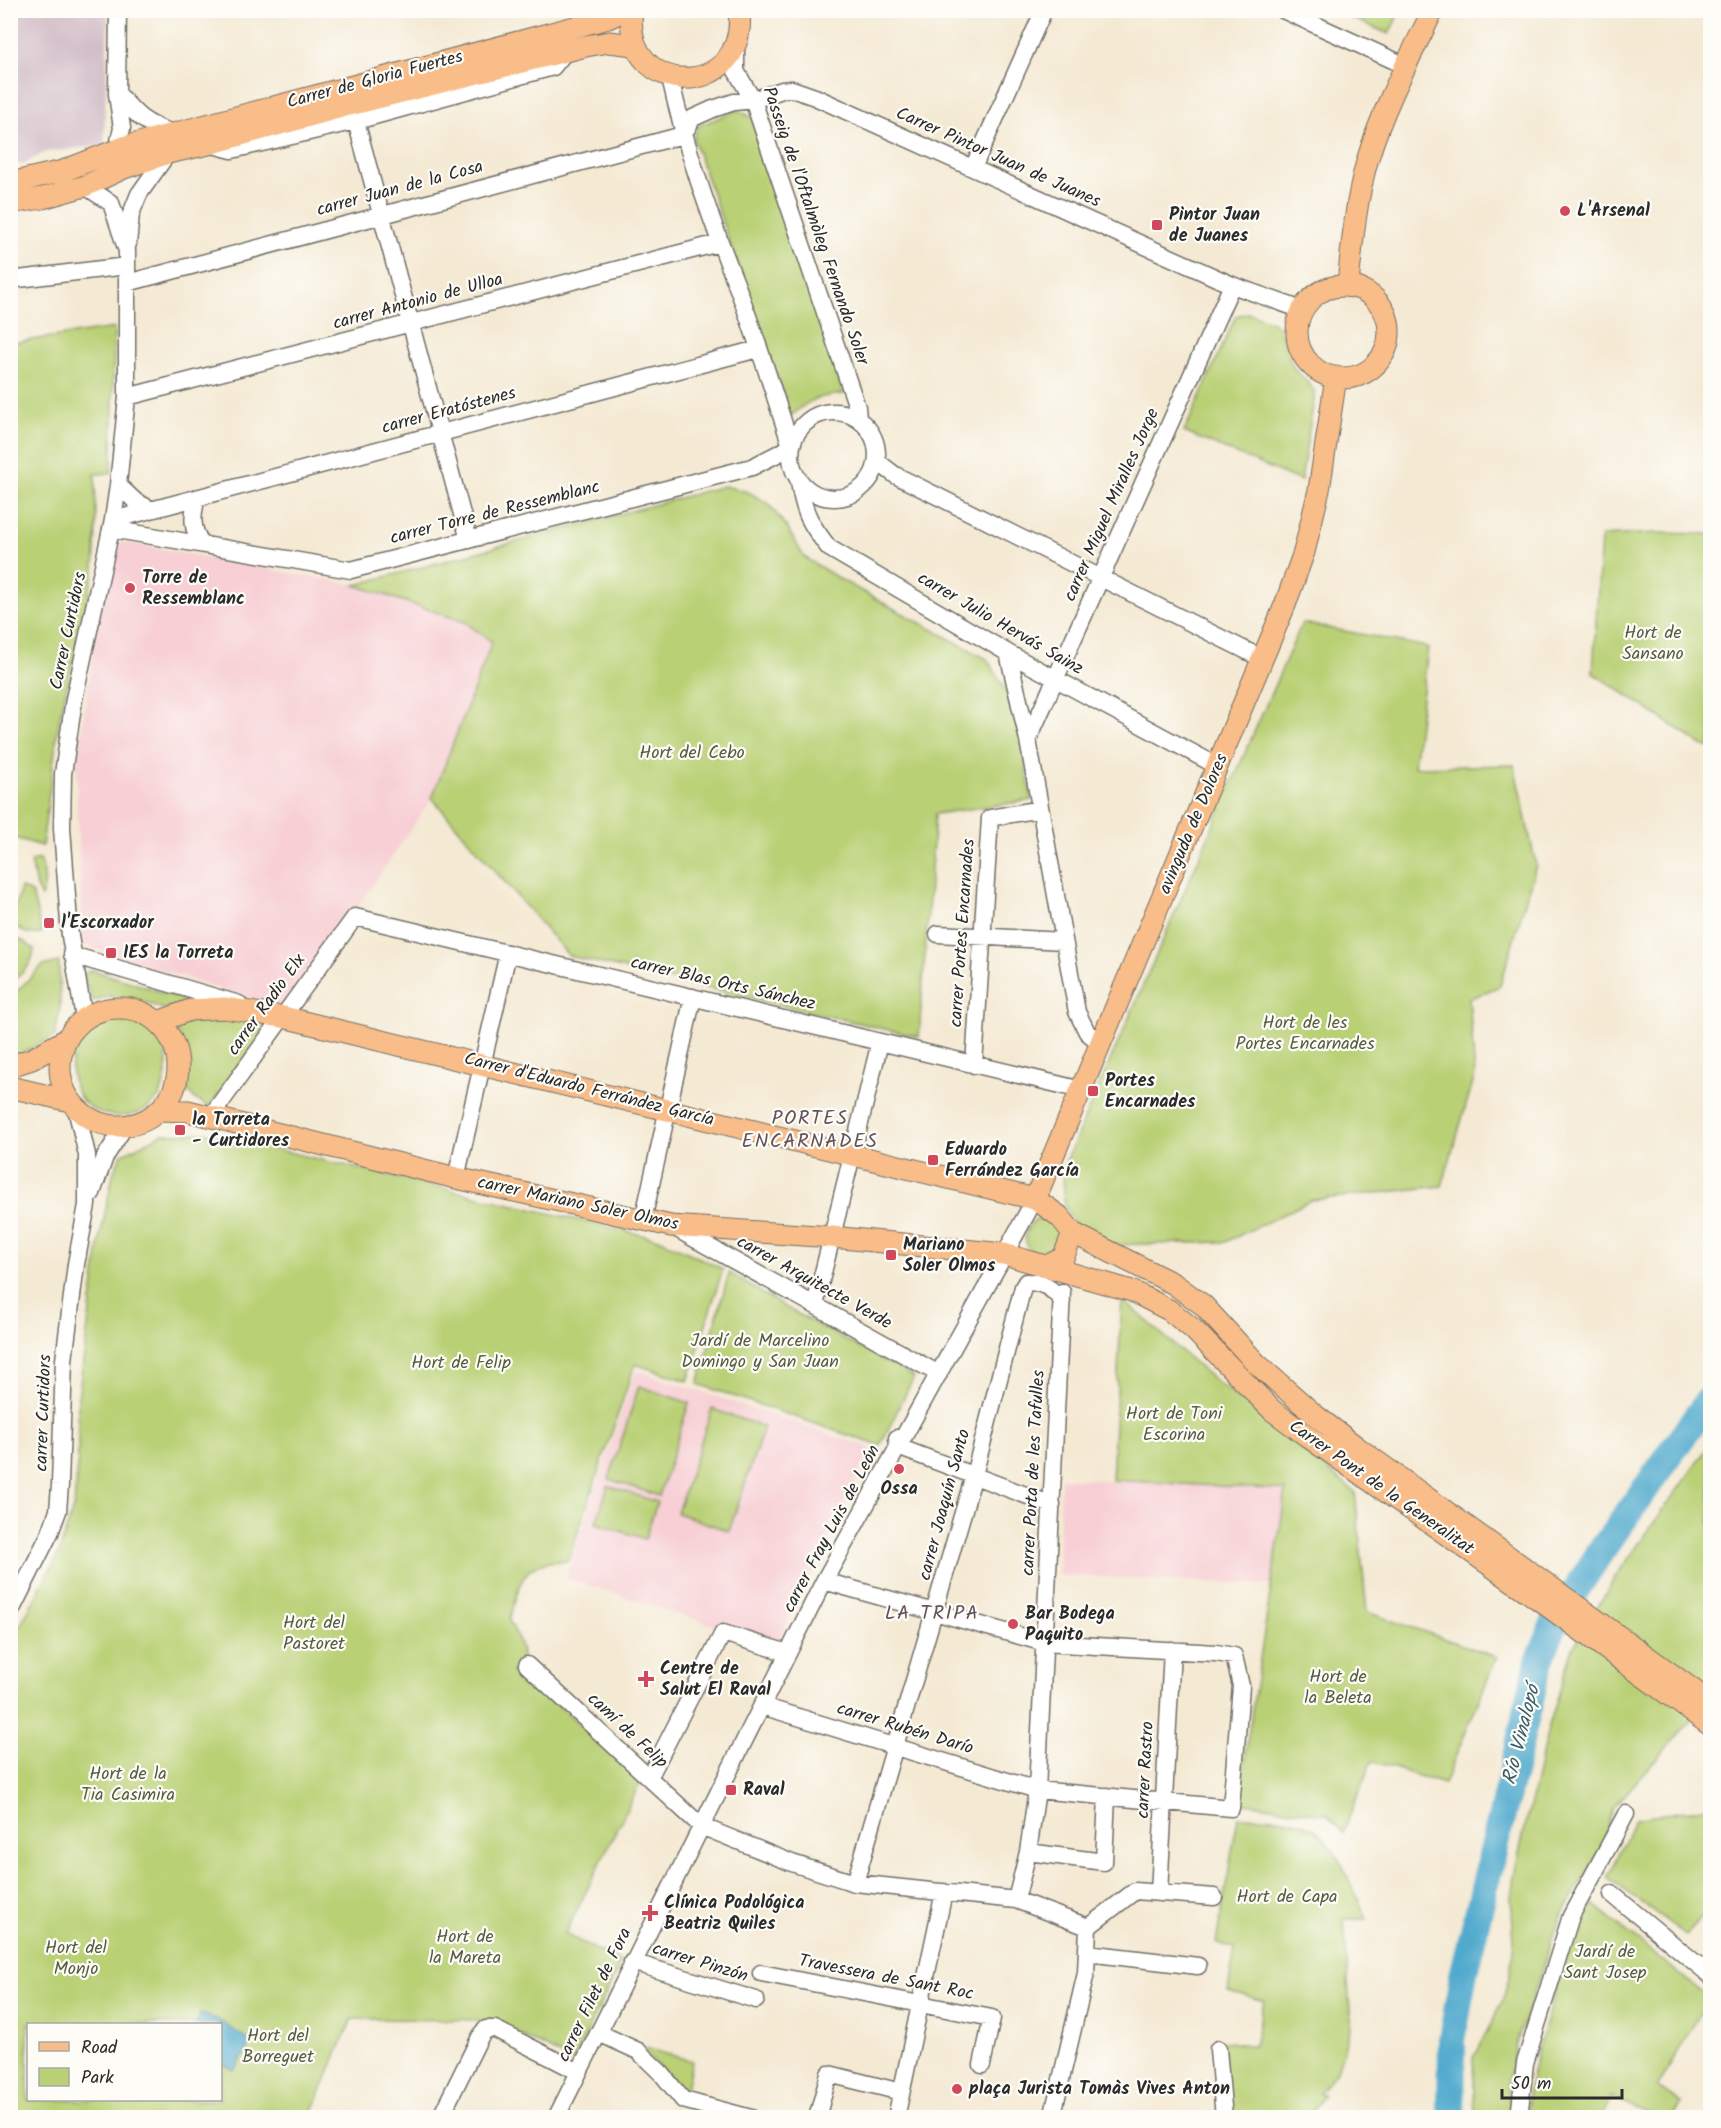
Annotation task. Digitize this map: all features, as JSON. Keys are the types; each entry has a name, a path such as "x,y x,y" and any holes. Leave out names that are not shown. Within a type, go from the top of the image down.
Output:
{"main road":[{"name":"Carrer de Gloria Fuertes","path":"171,143 608,18 625,10"},
{"path":"632,10 630,27 634,45 643,59 655,70 670,77 690,79 709,74 725,63 736,47 741,28 739,10"},
{"path":"1348,285 1353,234 1368,158 1406,66 1433,10"},
{"name":"Carrer de Gloria Fuertes","path":"10,183 63,171 120,148 171,143 209,144 352,104 566,51 609,42 634,45"},
{"path":"10,203 44,198 86,186 171,143"},
{"path":"1348,285 1366,291 1377,300 1387,315 1390,335 1383,355 1370,370 1352,377 1336,377 1315,368 1302,353 1297,334 1298,322 1308,301 1324,289 1348,285"},
{"name":"avinguda de Dolores","path":"1035,1199 1219,767 1304,552 1319,490 1336,377"},
{"path":"10,1087 73,1104 100,1123 125,1126 146,1120 160,1110 171,1096 178,1078 178,1057 170,1037 158,1022 152,1017 118,1007 94,1012 75,1026 65,1040 60,1059 61,1080 73,1104"},
{"name":"Carrer d'Eduardo Ferrández García","path":"158,1022 190,1010 224,1008 283,1017 1035,1199"},
{"path":"10,1066 32,1059 65,1040"},
{"name":"carrer Mariano Soler Olmos","path":"160,1110 188,1111 211,1116 456,1178 671,1226 1005,1254"},
{"name":"Carrer Pont de la Generalitat","path":"1035,1199 1059,1216 1073,1233 1174,1284 1203,1305 1256,1362 1386,1481 1538,1599 1710,1725"},
{"path":"1049,1265 1063,1258 1073,1233"},
{"name":"Carrer Pont de la Generalitat","path":"1005,1254 1132,1291 1169,1310 1193,1329 1272,1410 1386,1481 1710,1702"}],"street":[{"path":"118,10 117,94 122,128 120,148"},
{"path":"973,168 1044,10"},
{"path":"1283,10 1406,66"},
{"name":"Passeig de l'Oftalmòleg Fernando Soler","path":"736,47 736,71 753,100 853,395 858,418"},
{"name":"Carrer de Gloria Fuertes","path":"209,144 232,150 356,121 553,67 566,51"},
{"path":"670,77 683,135 791,447 791,465 800,482 813,494 831,499 851,496 864,488 873,477 878,462 876,440 868,427 858,418 838,412 817,415 802,425 791,447"},
{"name":"Carrer Pintor Juan de Juanes","path":"683,135 693,118 713,109 792,89 815,97 1232,285 1302,310"},
{"path":"117,94 136,115 171,143"},
{"path":"356,121 469,540"},
{"name":"carrer Juan de la Cosa","path":"10,280 127,267 382,214 683,135"},
{"name":"Carrer Curtidors","path":"84,1018 72,955 62,828 63,774 75,699 112,524 118,484 127,397 127,267 131,214 137,198 171,143"},
{"name":"Carrer Curtidors","path":"86,186 111,204 127,267"},
{"name":"carrer Antonio de Ulloa","path":"127,397 719,243"},
{"name":"carrer Miguel Miralles Jorge","path":"1028,740 1232,285"},
{"name":"carrer Eratóstenes","path":"112,524 150,509 758,349"},
{"name":"carrer Torre de Ressemblanc","path":"112,524 202,544 351,570 752,467 791,447"},
{"path":"878,462 895,475 1263,659"},
{"name":"carrer Julio Hervás Sainz","path":"800,482 803,505 812,526 829,548 1008,653 1219,767"},
{"path":"118,484 135,501 150,509"},
{"path":"197,498 193,522 195,535 202,544"},
{"path":"1008,653 1028,740 1077,1012 1088,1032 1101,1044"},
{"name":"carrer Portes Encarnades","path":"974,1065 990,818 1040,809"},
{"name":"carrer Blas Orts Sánchez","path":"355,917 1082,1090"},
{"name":"carrer Radio Elx","path":"211,1116 355,917"},
{"path":"938,934 1063,942"},
{"path":"456,1178 508,953"},
{"name":"Carrer d'Eduardo Ferrández García","path":"72,955 283,1017"},
{"path":"642,1220 693,997"},
{"path":"815,1305 879,1042"},
{"name":"carrer Curtidors","path":"73,1104 87,1155 87,1205"},
{"name":"carrer Curtidors","path":"10,1613 50,1533 58,1511 64,1360 76,1264 87,1205 105,1157 125,1126"},
{"name":"avinguda de Dolores","path":"1005,1254 1035,1199"},
{"name":"carrer Arquitecte Verde","path":"671,1226 939,1374"},
{"name":"carrer Fray Luis de León","path":"701,1826 824,1581 1005,1254"},
{"name":"carrer Porta de les Tafulles","path":"1016,1900 1028,1852 1037,1790 1046,1643 1062,1301 1059,1275 1049,1265"},
{"name":"carrer Joaquín Santo","path":"855,1883 974,1475 1023,1287 1026,1282 1045,1285 1053,1289 1062,1301"},
{"path":"912,1359 922,1372 922,1382 917,1397 898,1432 896,1440 898,1447 1052,1504"},
{"path":"824,1581 1046,1643 1172,1650"},
{"path":"649,1778 723,1633 788,1653"},
{"name":"carrer Rubén Darío","path":"762,1706 1037,1790 1231,1808 1241,1686 1234,1656 1172,1650"},
{"name":"carrer Rastro","path":"1159,1893 1172,1650"},
{"name":"camí de Felip","path":"527,1665 701,1826"},
{"path":"1028,1852 1104,1862 1107,1796"},
{"path":"1519,2118 1525,2063 1571,1916 1626,1814"},
{"path":"701,1826 792,1863 855,1883 1016,1900 1088,1927"},
{"name":"carrer Filet de Fora","path":"557,2117 701,1826"},
{"path":"1088,1927 1135,1891 1214,1897"},
{"path":"896,2118 944,1892"},
{"path":"1612,1894 1710,1975"},
{"path":"1052,2118 1086,1973 1088,1927"},
{"path":"1087,1953 1198,1966"},
{"name":"carrer Pinzón","path":"632,1962 756,2001"},
{"name":"Travessera de Sant Roc","path":"761,1973 992,2018 981,2065"},
{"path":"440,2118 486,2029 495,2029 579,2072"},
{"path":"599,2033 638,2051 684,2100 752,2118"},
{"path":"1218,2049 1224,2118"},
{"path":"817,2118 829,2074 901,2092"}],"shaded area":[{"path":"10,11 108,11 104,145 45,152 25,163 11,165"},
{"path":"123,542 355,585 465,622 492,642 432,798 358,907 282,1009 84,945 77,815 77,763 106,563"},
{"path":"636,1370 871,1448 776,1645 565,1578"},
{"path":"1061,1478 1285,1490 1280,1562 1271,1585 1058,1575"}],"green space":[{"path":"1400,10 1389,34 1335,11"},
{"path":"737,110 752,117 844,394 815,399 791,416 693,139 698,126"},
{"path":"1248,313 1278,327 1291,363 1315,393 1301,481 1184,432 1236,316"},
{"path":"114,328 111,473 95,474 94,572 59,720 42,846 11,837 10,343"},
{"name":"Hort del Cebo","path":"724,486 748,492 768,503 786,526 804,557 843,581 987,659 1003,685 1017,720 1032,800 935,814 919,1037 569,956 432,798 492,642 465,622 355,585"},
{"name":"Hort de Sansano","path":"1656,533 1710,534 1710,748 1593,673 1601,536"},
{"name":"Hort de les Portes Encarnades","path":"1302,623 1428,647 1414,767 1514,765 1536,865 1500,986 1469,999 1475,1075 1442,1186 1312,1200 1226,1242 1109,1245 1077,1227 1068,1213 1064,1201 1063,1168"},
{"path":"40,859 45,878 41,897 36,887 31,861"},
{"path":"21,888 32,893 42,933 24,932 11,920"},
{"path":"12,939 23,941 34,949 27,968 11,981"},
{"path":"59,962 60,1007 55,1036 11,1059 11,997 42,966"},
{"path":"92,970 197,1003 163,1009 133,998 109,996 92,1001 83,974"},
{"path":"110,1017 129,1017 144,1024 158,1037 165,1051 167,1066 162,1090 157,1100 140,1112 129,1115 118,1116 96,1111 81,1098 73,1080 72,1059 77,1040 88,1027"},
{"path":"215,1018 254,1020 269,1025 209,1107 195,1099 183,1084 185,1054 175,1027 182,1021"},
{"path":"207,1133 659,1239 723,1269 688,1381 635,1364 568,1561 552,1561 531,1569 520,1585 509,1621 520,1646 522,1673 642,1779 565,1934 621,1962 573,2062 506,2027 486,2020 352,2019 310,2117 11,2118 11,1643 59,1553 74,1505 78,1461 78,1398 100,1238 113,1174 121,1155 162,1134"},
{"path":"1041,1218 1047,1218 1059,1224 1063,1243 1051,1256 1033,1253 1026,1243 1028,1228"},
{"name":"Jardí de Marcelino Domingo y San Juan","path":"729,1273 783,1306 914,1377 880,1446 698,1384"},
{"name":"Hort de la Beleta","path":"1122,1299 1206,1373 1355,1492 1367,1612 1497,1657 1444,1784 1372,1761 1343,1833 1328,1815 1238,1802 1286,1490 1112,1480"},
{"path":"639,1386 689,1403 659,1496 609,1479"},
{"path":"712,1409 764,1427 729,1531 677,1513"},
{"path":"1710,1444 1710,1703 1688,1724 1613,1808 1601,1850 1560,1918 1516,2044 1508,2081 1509,2117 1475,2117 1473,2058 1502,2003 1510,1974 1514,1941 1511,1897 1514,1875 1548,1729 1572,1650 1616,1576"},
{"path":"608,1486 657,1502 645,1539 596,1523"},
{"path":"1710,1807 1710,1907 1686,1935 1608,1878 1635,1819"},
{"name":"Hort de Capa","path":"1238,1817 1292,1820 1311,1827 1319,1833 1341,1862 1367,1919 1344,1919 1351,2028 1336,2073 1319,2092 1324,2095 1314,2109 1313,2117 1228,2117 1221,2041 1254,2046 1264,2001 1228,1991 1235,1948 1216,1943"},
{"name":"Jardí de Sant Josep","path":"1594,1905 1709,1998 1657,2088 1682,2103 1673,2117 1657,2117 1611,2097 1602,2117 1526,2118 1531,2075 1557,1982 1577,1925"},
{"path":"638,2046 692,2061 685,2093"}],"water":[{"path":"200,2014 217,2019 250,2041 247,2051 234,2070 222,2064 222,2023 195,2023"}],"waterway":[{"name":"Río Vinalopó","path":"1451,2118 1452,2040 1463,1976 1539,1662 1555,1622 1601,1551 1710,1398"}],"place":[{"name":"L'Arsenal","path":"1565,211"},
{"name":"Pintor Juan de Juanes","path":"1157,225"},
{"name":"Torre de Ressemblanc","path":"130,588"},
{"name":"l'Escorxador","path":"49,923"},
{"name":"IES la Torreta","path":"111,953"},
{"name":"Portes Encarnades","path":"1093,1091"},
{"name":"la Torreta - Curtidores","path":"180,1130"},
{"name":"Eduardo Ferrández García","path":"933,1160"},
{"name":"Mariano Soler Olmos","path":"891,1255"},
{"name":"Ossa","path":"899,1469"},
{"name":"Bar Bodega Paquito","path":"1013,1624"},
{"name":"Centre de Salut El Raval","path":"646,1679"},
{"name":"Raval","path":"731,1790"},
{"name":"Clínica Podológica Beatriz Quiles","path":"650,1913"},
{"name":"plaça Jurista Tomàs Vives Anton","path":"957,2089"}],"district":[{"name":"PORTES ENCARNADES","path":"810,1130"},
{"name":"LA TRIPA","path":"932,1614"}],"park label":[{"name":"Hort de Felip","path":"461,1363"},
{"name":"Hort de Toni Escorina","path":"1174,1424"},
{"name":"Hort del Pastoret","path":"314,1633"},
{"name":"Hort de la Tia Casimira","path":"128,1784"},
{"name":"Hort de la Mareta","path":"465,1947"},
{"name":"Hort del Monjo","path":"76,1958"},
{"name":"Hort del Borreguet","path":"278,2046"}]}
